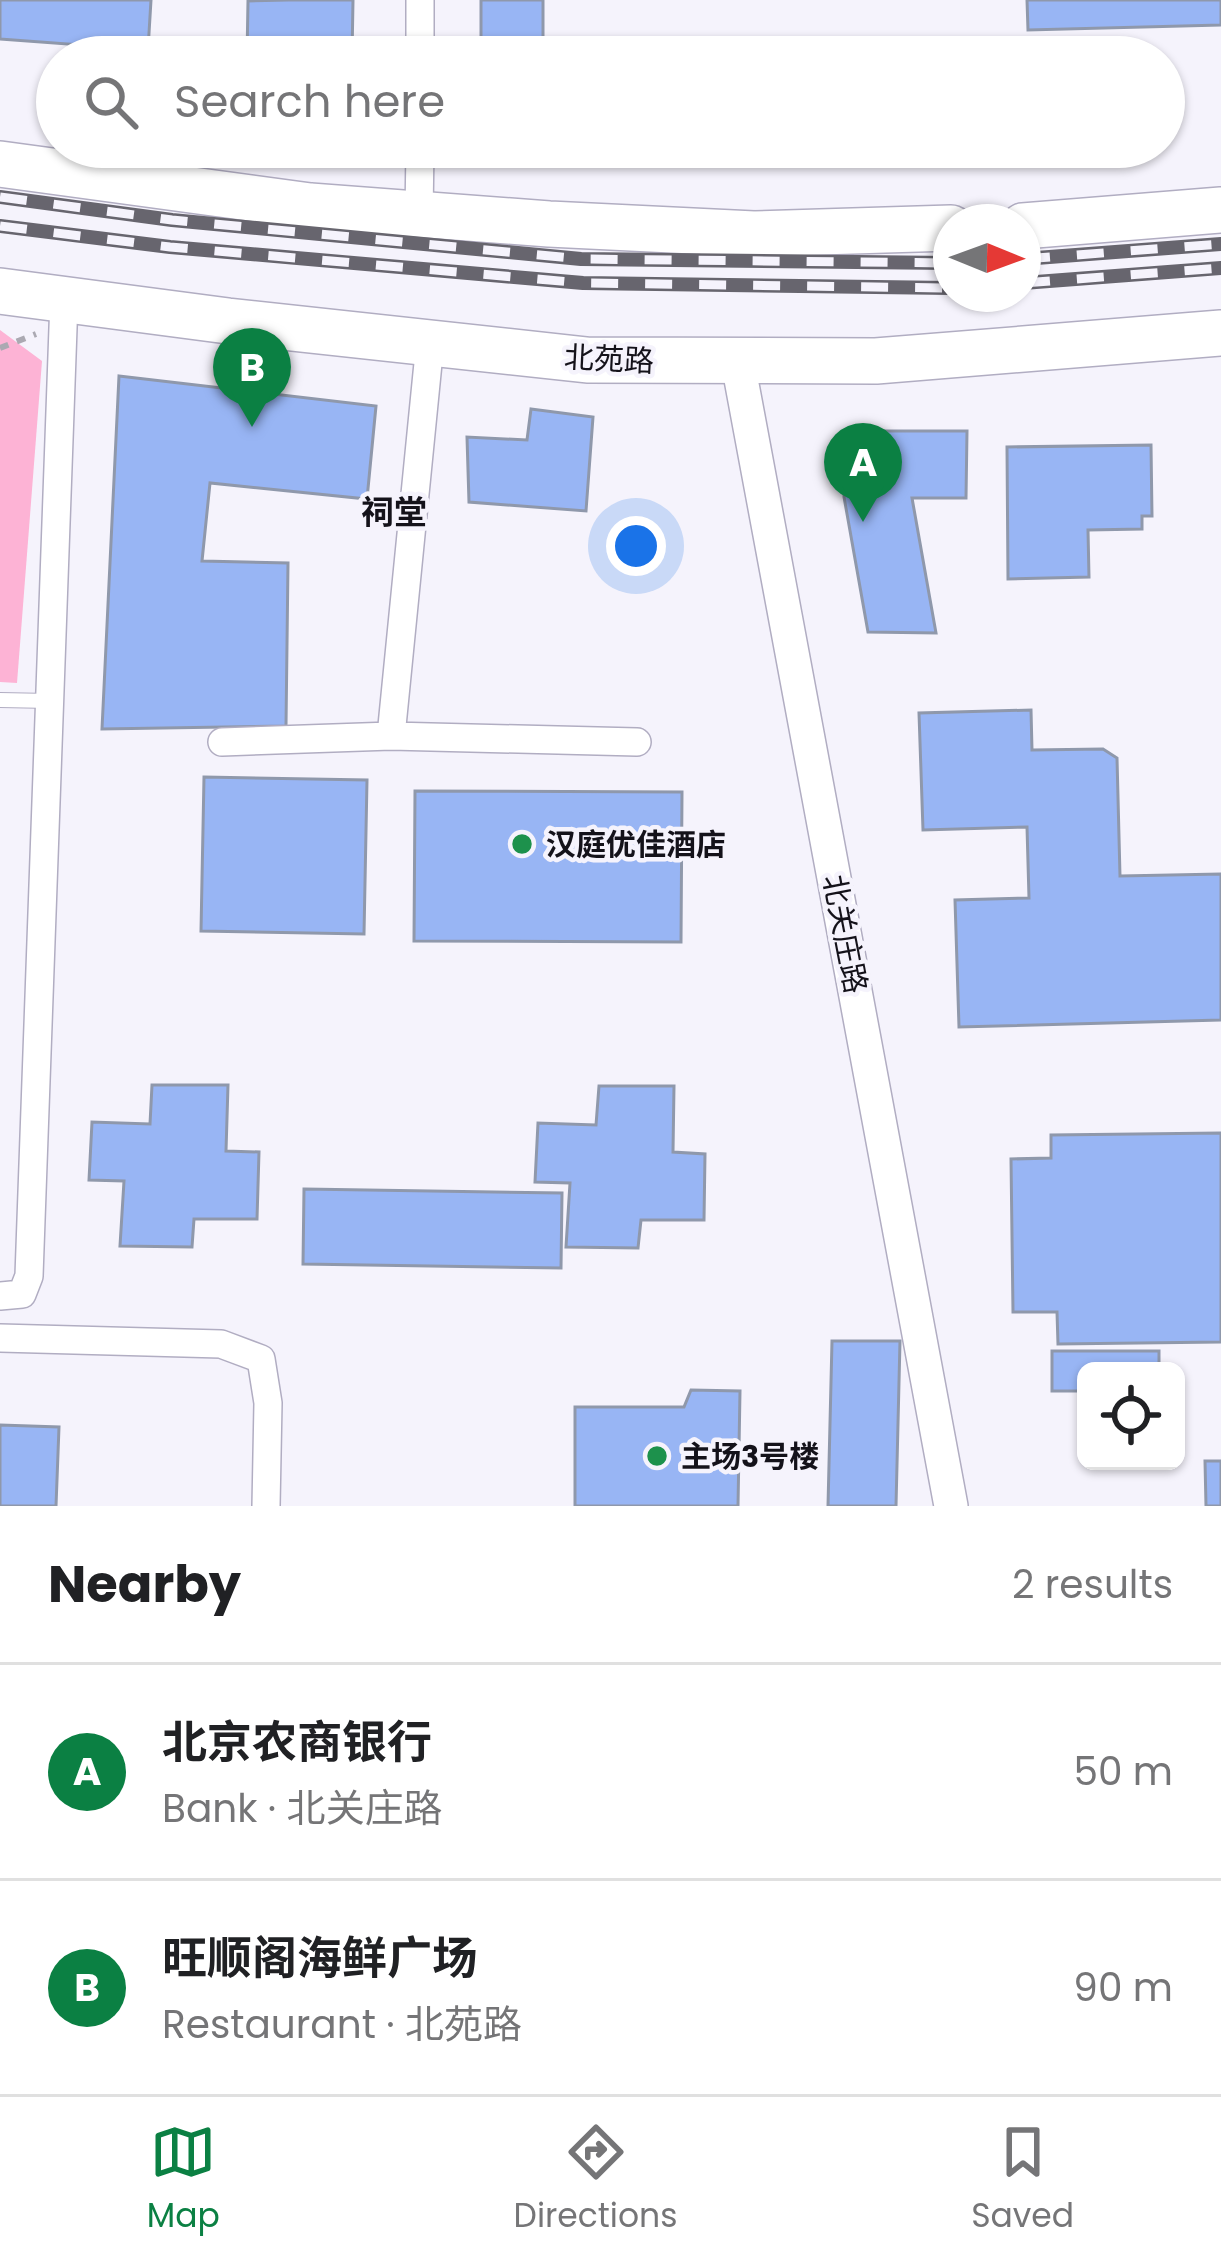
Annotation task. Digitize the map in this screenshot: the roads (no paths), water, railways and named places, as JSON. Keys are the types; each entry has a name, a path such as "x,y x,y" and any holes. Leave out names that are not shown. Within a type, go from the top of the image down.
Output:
{"main road":[{"path":"0,164 310,206 419,214 754,234 933,229"},
{"path":"1041,225 1221,210"},
{"name":"北苑路","path":"0,291 587,360 876,361 1221,333"}],"street":[{"path":"420,0 420,36"},
{"path":"419,214 420,168"},
{"path":"0,1296 22,1294 29,1276 64,300"},
{"path":"391,736 430,343"},
{"name":"北关庄路","path":"738,363 951,1506"},
{"path":"223,742 391,736 637,742"},
{"path":"0,1338 221,1343 260,1359 268,1403 266,1506"}],"lane":[{"path":"0,700 50,701"}],"railway":[{"path":"0,197 172,220 581,259 933,263"},
{"path":"0,226 170,247 583,283 933,288"},
{"path":"1041,258 1221,244"},
{"path":"1041,282 1221,268"}],"place":[{"name":"旺顺阁海鲜广场","path":"252,427"},
{"name":"北京农商银行","path":"863,522"},
{"name":"汉庭优佳酒店","path":"522,844"},
{"name":"主场3号楼","path":"657,1456"}],"district":[{"name":"祠堂","path":"394,512"}]}
